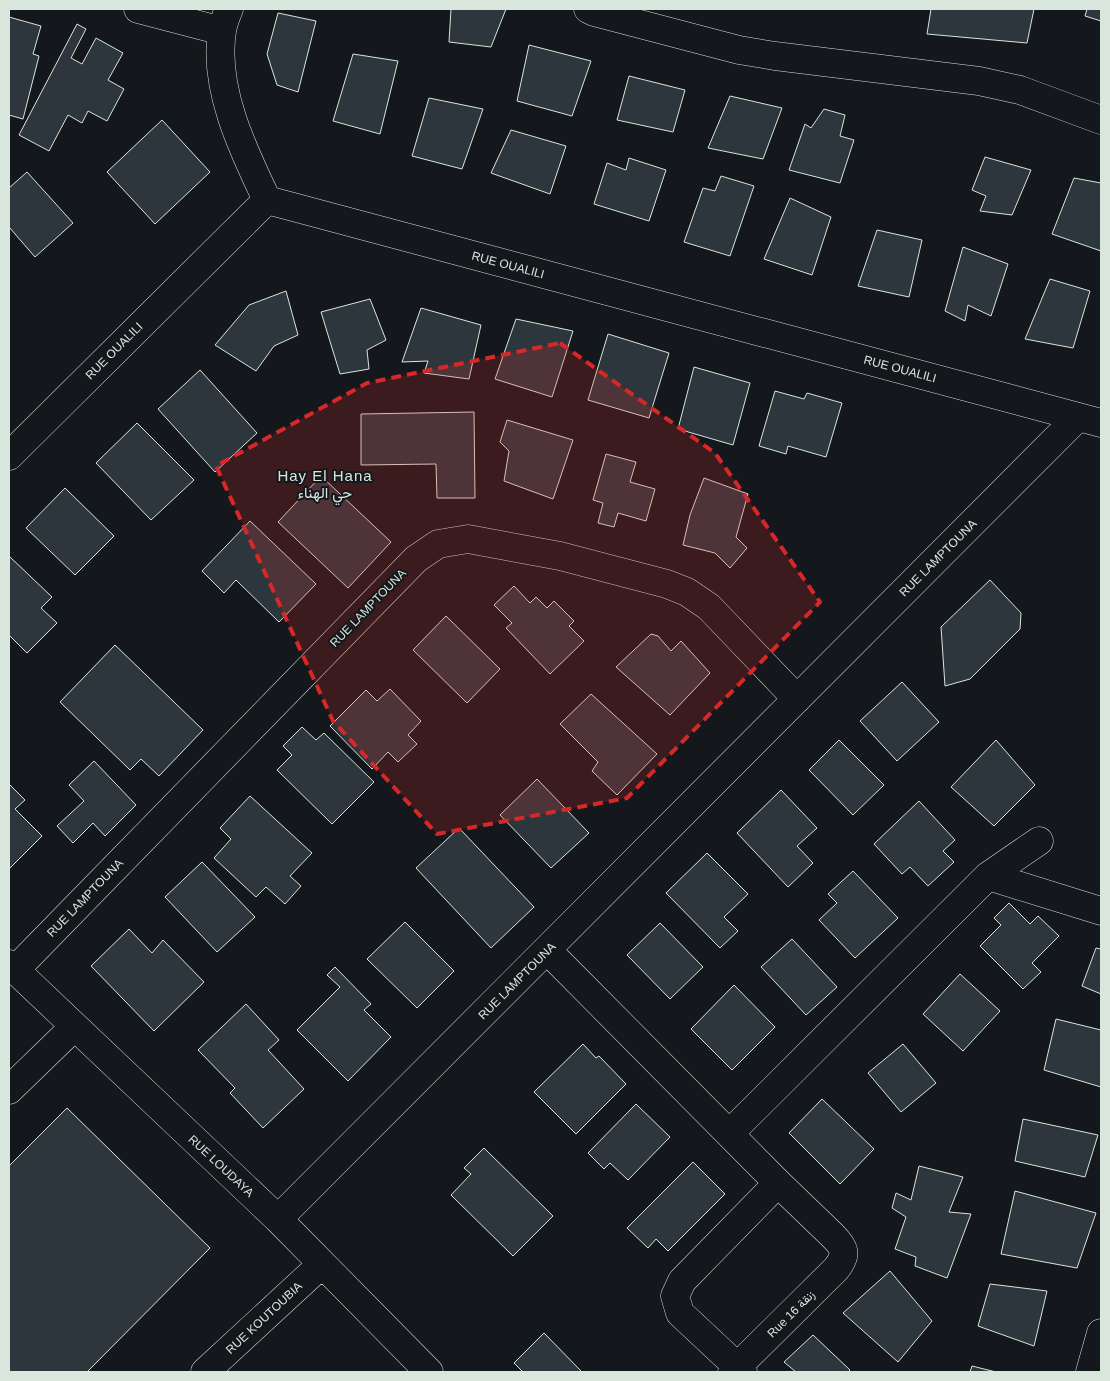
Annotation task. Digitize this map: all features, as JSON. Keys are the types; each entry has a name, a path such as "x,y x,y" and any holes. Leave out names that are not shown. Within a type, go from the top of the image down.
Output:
{"street":[{"path":"138,9 225,20 221,59 224,84 232,116 245,153 267,200"},
{"path":"588,9 739,50 979,82 1020,90 1101,120"},
{"name":"RUE OUALILI","path":"9,456 267,200 1090,420"},
{"name":"RUE LAMPTOUNA","path":"278,1219 797,699 1090,420"},
{"name":"RUE LAMPTOUNA","path":"12,967 416,559 438,544 468,540 560,556 667,584 687,592 709,607 797,699"},
{"path":"730,1133 988,876 1039,841"},
{"path":"988,876 1101,911"},
{"path":"547,950 778,1183 682,1281 675,1296 680,1313 737,1371"},
{"name":"RUE LOUDAYA","path":"12,967 278,1219 429,1372"},
{"path":"9,1090 74,1027"},
{"name":"Rue 16 زنقة","path":"737,1371 836,1269 842,1261 844,1252 840,1243 778,1183"},
{"name":"RUE KOUTOUBIA","path":"205,1372 322,1264"},
{"path":"1090,1372 1101,1333"}],"highlighted area":[{"path":"560,343 715,453 820,602 627,798 437,834 333,721 216,466 367,383"}],"building":[{"path":"451,9 506,9 491,47 449,42"},
{"path":"931,9 1034,9 1027,43 927,34"},
{"path":"1087,9 1101,9 1101,21 1085,16"},
{"path":"278,13 316,21 298,92 277,85 267,54"},
{"path":"9,17 41,26 33,54 39,56 23,119 9,115"},
{"path":"77,24 86,29 71,58 82,64 96,38 123,53 108,80 124,89 107,121 88,111 82,123 68,115 49,151 19,135"},
{"path":"529,45 591,61 572,116 517,101"},
{"path":"353,54 398,61 380,134 333,121"},
{"path":"629,76 685,90 673,132 617,120"},
{"path":"730,96 782,108 763,159 708,148"},
{"path":"429,98 483,109 462,169 412,156"},
{"path":"824,109 845,115 840,136 854,140 840,183 789,170 805,124 811,128"},
{"path":"162,120 210,172 155,224 107,172"},
{"path":"511,130 566,146 550,194 491,173"},
{"path":"985,157 1031,170 1012,215 980,211 986,196 972,190"},
{"path":"629,158 666,170 649,221 594,204 607,163 626,170"},
{"path":"27,172 73,223 35,257 9,227 9,188"},
{"path":"721,176 754,186 730,256 684,242 703,188 715,191"},
{"path":"1074,178 1101,183 1101,251 1052,234"},
{"path":"790,198 831,217 812,275 764,259"},
{"path":"877,230 922,240 909,297 858,286"},
{"path":"963,247 1008,264 991,316 968,305 965,321 945,311"},
{"path":"1050,279 1090,291 1073,348 1025,339"},
{"path":"286,291 298,335 274,346 256,371 215,345 249,305"},
{"path":"370,299 386,340 367,350 369,369 340,374 321,312"},
{"path":"421,308 481,325 469,379 424,373 428,361 402,362"},
{"path":"516,319 573,331 552,397 495,379"},
{"path":"608,334 669,353 649,418 588,400"},
{"path":"694,367 750,383 733,445 678,429"},
{"path":"200,370 257,433 215,472 158,409"},
{"path":"775,391 804,399 807,393 842,403 826,457 788,446 786,454 759,446"},
{"path":"474,412 475,498 437,498 436,464 361,465 361,414"},
{"path":"507,420 573,440 553,499 504,481 509,451 500,442"},
{"path":"137,423 194,480 151,520 96,463"},
{"path":"606,454 636,462 630,482 655,489 646,521 618,513 614,527 598,523 603,503 593,500"},
{"path":"321,476 391,542 348,588 278,522"},
{"path":"704,478 748,494 736,537 747,548 730,568 715,553 683,545 690,515"},
{"path":"65,488 114,536 75,575 26,528"},
{"path":"250,521 316,584 279,622 236,580 224,593 202,571"},
{"path":"9,556 52,597 41,608 57,623 27,653 9,635"},
{"path":"990,580 1021,613 1020,629 970,679 945,686 941,627"},
{"path":"514,586 530,603 536,597 547,608 554,601 574,621 569,626 584,641 550,674 506,628 512,623 494,605"},
{"path":"446,616 500,669 467,703 413,650"},
{"path":"651,634 658,636 671,651 681,641 710,673 670,715 616,667"},
{"path":"115,645 203,730 159,776 141,759 130,770 60,702"},
{"path":"902,682 939,722 897,761 860,721"},
{"path":"390,689 421,721 408,735 417,744 398,762 388,752 372,769 330,726 366,690 377,701"},
{"path":"591,694 657,754 617,795 592,771 598,762 560,724"},
{"path":"302,727 316,740 324,733 374,782 332,824 277,770 292,755 283,746"},
{"path":"839,740 884,785 853,815 809,770"},
{"path":"996,740 1035,785 994,826 951,787"},
{"path":"94,761 136,805 105,836 93,823 73,843 57,826 84,801 69,785"},
{"path":"537,779 589,833 551,868 500,815"},
{"path":"9,784 25,800 15,809 42,836 9,869"},
{"path":"781,790 817,828 797,846 813,863 788,887 737,833"},
{"path":"250,796 312,853 290,876 301,886 285,904 266,887 256,897 214,858 231,839 220,828"},
{"path":"919,801 955,840 943,851 954,862 928,886 910,867 902,874 874,844"},
{"path":"459,828 534,907 491,948 416,868"},
{"path":"707,853 748,894 724,917 738,931 720,948 666,893"},
{"path":"202,862 255,917 217,952 165,897"},
{"path":"853,871 898,918 855,958 819,920 837,903 828,894"},
{"path":"1009,903 1030,924 1038,916 1059,936 1032,963 1041,972 1023,989 980,946 1001,925 994,918"},
{"path":"405,922 454,971 417,1008 367,959"},
{"path":"660,923 703,967 670,999 627,955"},
{"path":"129,929 152,953 163,940 204,982 154,1031 91,966"},
{"path":"792,939 837,987 806,1015 761,967"},
{"path":"1096,948 1101,949 1101,994 1082,986"},
{"path":"335,967 371,1004 364,1010 391,1037 348,1081 297,1030 340,987 327,975"},
{"path":"960,974 1000,1011 963,1051 923,1014"},
{"path":"734,985 775,1027 732,1070 691,1029"},
{"path":"246,1004 279,1040 268,1050 304,1089 263,1128 230,1093 235,1088 198,1050"},
{"path":"1056,1019 1101,1030 1101,1087 1044,1070"},
{"path":"583,1044 596,1058 599,1056 626,1084 576,1134 534,1092"},
{"path":"903,1044 936,1083 901,1112 868,1073"},
{"path":"822,1099 874,1149 840,1184 789,1133"},
{"path":"636,1104 670,1137 628,1180 610,1163 604,1169 588,1153"},
{"path":"67,1108 210,1248 87,1372 9,1372 9,1166"},
{"path":"1023,1119 1098,1135 1085,1177 1015,1161"},
{"path":"484,1148 553,1216 513,1256 451,1195 471,1174 464,1168"},
{"path":"693,1162 725,1194 668,1251 656,1239 648,1248 627,1228"},
{"path":"919,1166 963,1177 949,1212 971,1214 947,1278 915,1266 916,1257 895,1249 906,1217 892,1208 896,1193 911,1200"},
{"path":"1015,1191 1096,1213 1077,1268 1001,1254"},
{"path":"890,1271 932,1321 898,1362 843,1313"},
{"path":"990,1284 1047,1291 1034,1346 978,1326"},
{"path":"544,1333 582,1372 523,1372 514,1363"},
{"path":"813,1335 850,1370 848,1372 796,1372 784,1362"},
{"path":"972,1366 996,1372 970,1372"}],"district":[{"name":"Hay El Hana حي الهناء","path":"325,484"}]}
